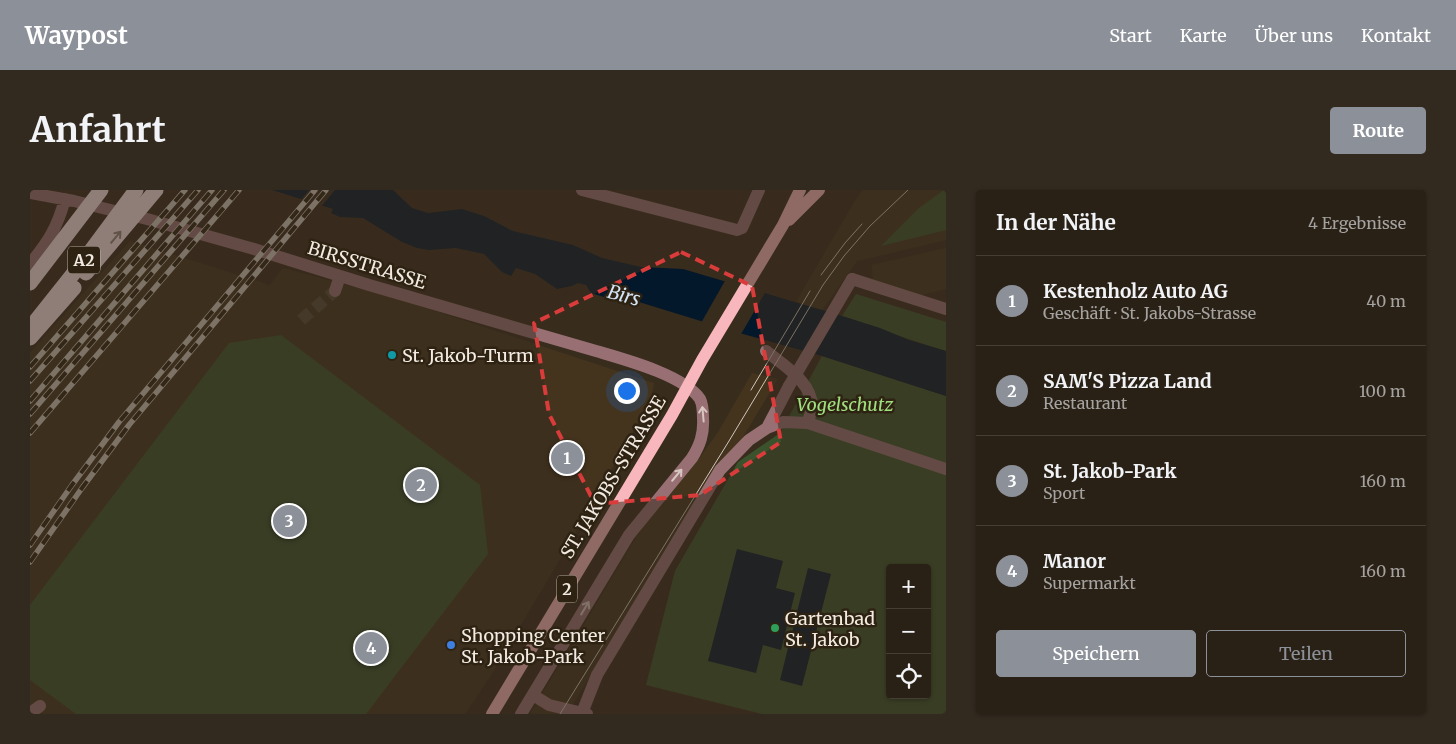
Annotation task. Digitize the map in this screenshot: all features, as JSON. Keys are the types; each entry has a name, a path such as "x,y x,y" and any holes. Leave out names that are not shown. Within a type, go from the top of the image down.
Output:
{"highway":[{"path":"30,273 88,190"},
{"name":"A2","path":"30,283 101,190"},
{"name":"A2","path":"30,328 136,190"},
{"path":"30,338 156,190"}],"main road":[{"name":"2","path":"783,225 800,190"},
{"name":"2","path":"783,225 819,192"},
{"name":"ST. JAKOBS-STRASSE","path":"492,714 519,672 783,225"}],"street":[{"path":"582,190 737,230 742,228 759,190"},
{"name":"BIRSSTRASSE","path":"30,193 65,199 174,227 293,261 632,362 674,379 687,387"},
{"path":"30,264 45,245 59,220 65,199"},
{"path":"335,291 340,276"},
{"path":"767,428 789,386 852,279 946,309"},
{"path":"766,351 800,379 810,394 812,408 808,423"},
{"path":"520,714 628,535 699,447 703,433 702,404 687,387"},
{"path":"533,695 550,705 585,713 597,675 720,470 749,440 767,428 783,422 808,423 946,469"},
{"path":"30,713 40,706 34,714"}],"highlighted area":[{"path":"681,252 752,286 781,442 700,495 595,504 549,414 534,323"}],"shaded area":[{"path":"863,190 946,190 946,240 857,261 822,310 796,302 856,199"},
{"path":"130,241 269,286 283,268 395,298 654,383 651,400 563,554 491,675 465,714 30,714 30,353"},
{"path":"946,248 946,289 918,296 873,281 872,265"},
{"path":"752,373 778,379 740,442 714,472 567,714 530,714 640,531 701,456 718,432"}],"green space":[{"path":"946,190 946,230 881,246 919,208"},
{"path":"856,294 946,322 946,351 842,316"},
{"path":"281,335 480,485 488,554 366,714 76,714 30,680 30,605 229,343"},
{"name":"Gartenbad St. Jakob","path":"822,356 946,396 946,714 762,714 646,685 675,571 738,462 780,433"}],"water":[{"name":"Birs","path":"272,190 393,190 412,208 428,213 462,209 484,216 513,231 573,245 602,258 641,267 683,269 842,316 946,351 946,396 822,356 626,298 606,294 604,297 591,293 586,285 578,283 557,289 535,274 516,268 511,276 502,272 484,254 456,248 429,250 417,248 402,242 363,218 340,217 331,213 333,209"},
{"path":"737,549 783,561 776,588 795,593 781,650 763,645 756,673 708,661"},
{"path":"808,568 831,574 802,686 780,680"}],"pier":[{"path":"309,190 335,190 321,207 300,201"},
{"path":"726,279 766,291 740,336 701,323"}],"tunnel":[{"path":"301,320 335,291"}],"tram line":[{"path":"560,714 823,285 844,256 870,226 908,190"},
{"path":"821,275 862,224"},
{"path":"751,390 810,291"}],"railway":[{"path":"30,367 185,190"},
{"path":"30,381 198,190"},
{"path":"30,401 212,190"},
{"path":"30,414 224,190"},
{"path":"30,433 239,190"},
{"path":"30,545 119,422 315,190"},
{"path":"30,562 129,425 326,190"}],"place":[{"name":"St. Jakob-Turm","path":"392,355"},
{"name":"Kestenholz Auto AG","path":"567,458"},
{"name":"SAM'S Pizza Land","path":"421,485"},
{"name":"St. Jakob-Park","path":"289,521"},
{"name":"Gartenbad St. Jakob","path":"775,628"},
{"name":"Shopping Center St. Jakob-Park","path":"451,645"},
{"name":"Manor","path":"371,648"}],"park label":[{"name":"Vogelschutz","path":"845,404"}]}
